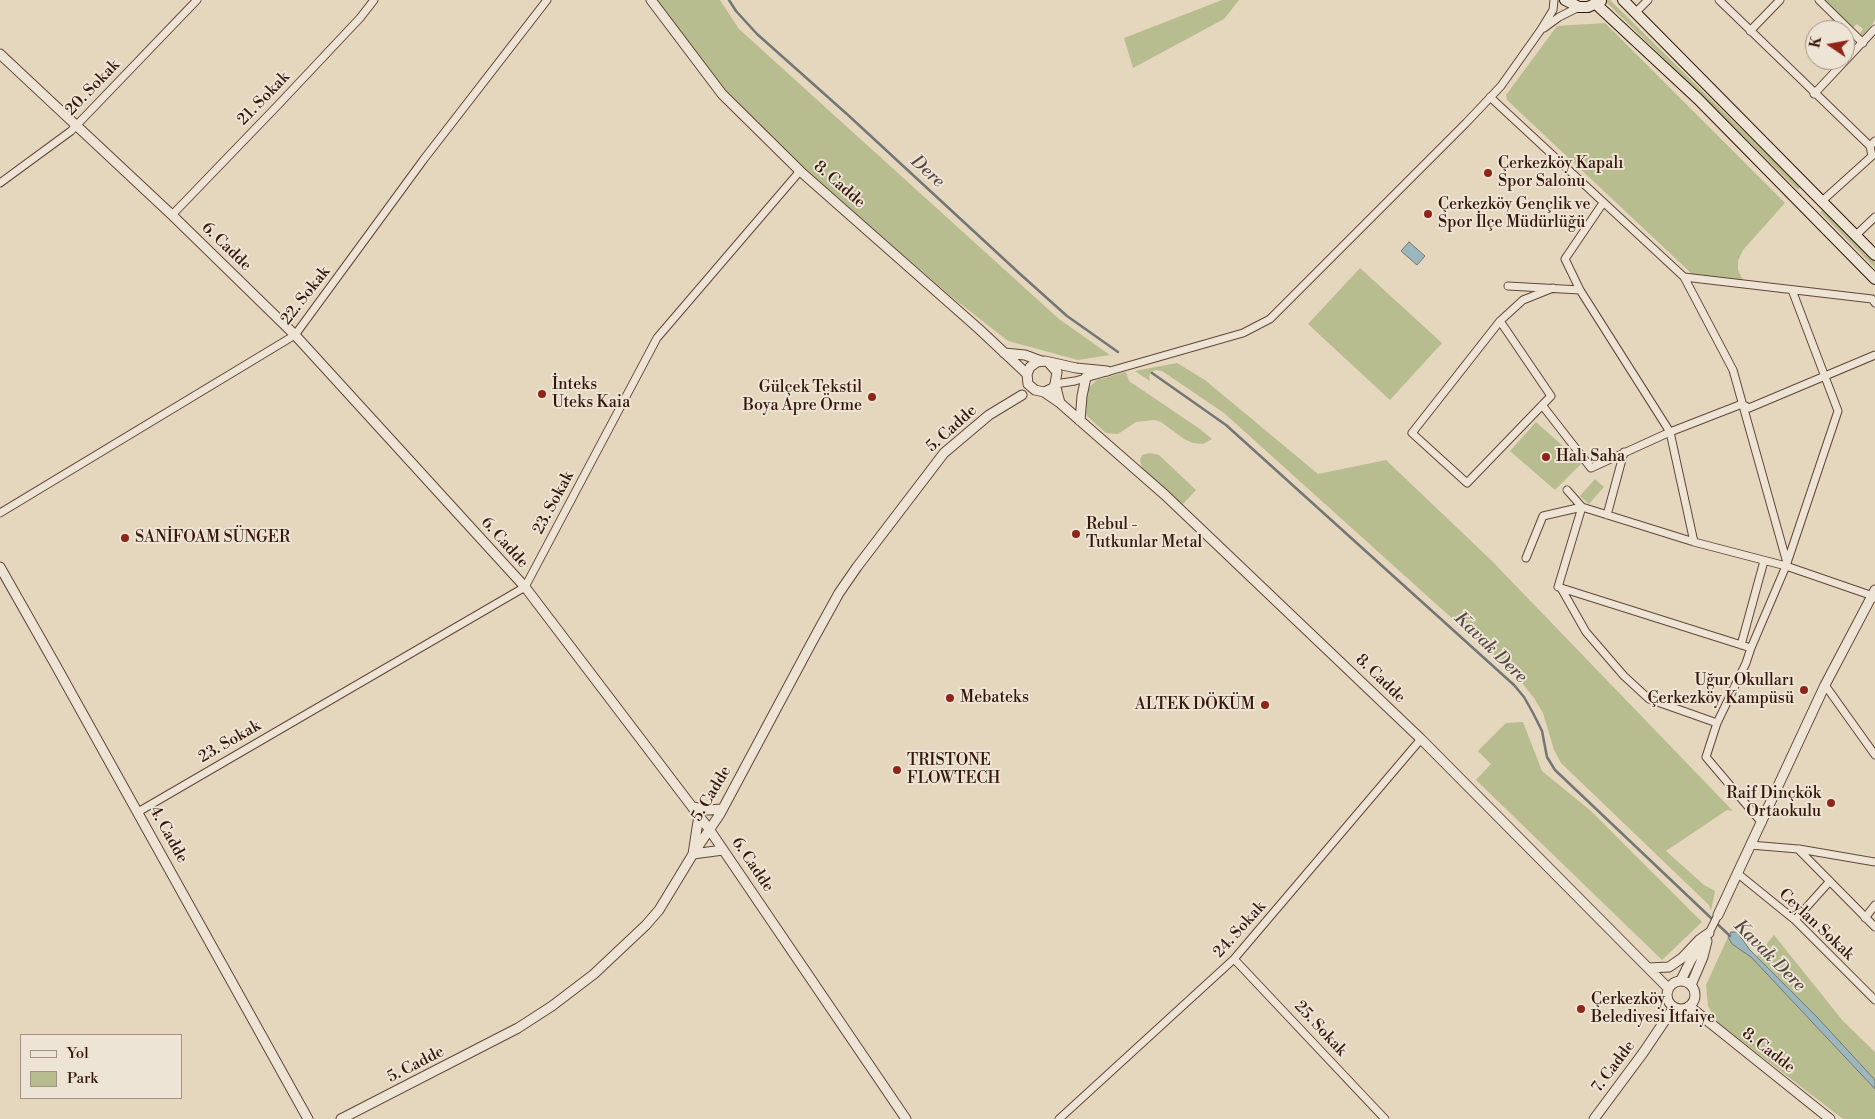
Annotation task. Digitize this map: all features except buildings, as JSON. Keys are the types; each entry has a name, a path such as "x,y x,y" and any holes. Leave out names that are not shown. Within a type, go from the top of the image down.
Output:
{"main road":[{"path":"1565,0 1579,7 1588,7 1599,2 1875,279"},
{"path":"1623,0 1875,255"},
{"path":"1795,198 1806,187"},
{"path":"1810,213 1821,202"}],"street":[{"name":"20. Sokak","path":"0,183 76,126 197,0"},
{"name":"21. Sokak","path":"172,215 360,18 374,0"},
{"name":"22. Sokak","path":"0,513 296,335 424,159 546,0"},
{"name":"8. Cadde","path":"651,0 722,94 800,171 1004,353 1028,379"},
{"path":"1060,403 1056,384 1057,372 1045,362 1033,364 1022,395 1042,392 1053,388 1056,384 1243,333 1270,318 1501,86 1553,10 1554,0"},
{"path":"1636,13 1648,0"},
{"path":"1719,0 1814,94 1872,144 1872,156 1821,202"},
{"path":"1750,31 1780,0"},
{"path":"1819,0 1862,43"},
{"path":"1540,31 1559,17 1579,7"},
{"path":"1814,94 1875,29"},
{"name":"6. Cadde","path":"0,54 172,215 296,335 525,587 699,815 906,1119"},
{"path":"1490,97 1684,277 1733,370 1786,565"},
{"name":"23. Sokak","path":"138,812 525,587 656,338 800,171"},
{"path":"1604,203 1565,260 1580,290 1670,432 1694,542"},
{"path":"1855,236 1875,217"},
{"path":"1684,277 1872,299 1875,303"},
{"path":"1508,286 1580,290"},
{"path":"1500,321 1551,396 1467,483 1412,432 1500,321 1523,300 1552,288"},
{"path":"1762,823 1706,757 1717,723 1746,663 1786,565 1838,411 1792,290"},
{"path":"1004,353 1025,355 1045,362 1108,371"},
{"path":"1742,404 1748,408 1875,354"},
{"path":"1080,421 1086,377"},
{"path":"1028,379 1035,390 1042,392"},
{"name":"8. Cadde","path":"1042,392 1060,403 1165,495 1421,739 1668,988"},
{"name":"5. Cadde","path":"341,1119 487,1046 518,1028 552,1006 600,969 646,925 659,910 722,809 816,634 839,593 857,567 944,453 989,416 1022,395"},
{"path":"1542,405 1591,468 1670,432 1742,404"},
{"path":"1607,515 1624,452"},
{"path":"1566,490 1582,507 1694,542 1786,565 1874,595 1825,685 1762,823 1736,873 1718,916 1691,960 1682,980"},
{"path":"1526,558 1542,516 1582,507"},
{"path":"1582,507 1558,587 1561,588 1586,632 1624,676 1649,699 1717,723"},
{"path":"1741,645 1764,561"},
{"name":"4. Cadde","path":"0,567 308,1119"},
{"path":"1561,588 1751,648"},
{"path":"1825,685 1875,755"},
{"name":"24. Sokak","path":"1059,1119 1234,959 1421,739"},
{"path":"692,807 709,810 722,809"},
{"path":"699,815 693,854 723,850"},
{"path":"1750,845 1798,849 1875,862"},
{"path":"1798,849 1875,927"},
{"name":"Ceylan Sokak","path":"1736,873 1795,920 1875,1000"},
{"path":"1795,920 1830,881"},
{"path":"1865,918 1875,905"},
{"path":"1648,968 1669,967 1682,958 1699,940 1709,933"},
{"path":"1691,985 1703,957 1709,933"},
{"name":"25. Sokak","path":"1234,959 1385,1119"},
{"path":"1682,980 1691,985 1694,991 1694,998 1688,1006 1682,1009 1674,1007 1667,997 1668,988 1675,982 1682,980"},
{"name":"8. Cadde","path":"1688,1006 1830,1119"},
{"name":"7. Cadde","path":"1594,1119 1643,1053 1674,1007"}],"green space":[{"path":"657,0 720,0 739,29 1059,319 1110,355 1078,360 1008,341 948,294 812,175 724,93"},
{"path":"1222,0 1239,0 1224,19 1133,68 1124,38"},
{"path":"1610,0 1800,187 1798,190 1605,1"},
{"path":"1823,0 1875,0 1875,20 1863,39 1859,35 1863,29 1857,24 1855,26 1855,20 1844,20"},
{"path":"1605,23 1785,203 1743,250 1738,261 1738,270 1743,280 1692,274 1507,100 1506,95 1557,26"},
{"path":"1823,210 1875,261 1875,268 1820,212"},
{"path":"1360,268 1442,343 1390,400 1308,324"},
{"path":"1177,363 1205,380 1318,474 1386,460 1491,560 1733,811 1727,810 1666,851 1704,885 1715,891 1711,911 1709,905 1561,763 1554,750 1543,713 1523,684 1506,667 1224,413 1162,371 1155,370 1152,372 1149,376 1150,381 1135,371"},
{"path":"1126,372 1129,381 1212,439 1203,444 1193,443 1184,439 1161,422 1154,420 1136,422 1118,434 1106,433 1087,416 1088,388 1097,380"},
{"name":"Halı Saha","path":"1536,422 1582,463 1555,490 1510,451"},
{"path":"1150,453 1159,455 1196,490 1182,505 1142,468 1140,460 1142,455"},
{"path":"1595,479 1604,487 1589,504 1580,496"},
{"path":"1523,722 1542,771 1591,811 1702,922 1662,960 1476,780 1491,764 1478,751 1506,723"},
{"path":"1774,935 1843,1021 1875,1052 1875,1080 1757,956"},
{"path":"1728,937 1732,944 1751,957 1875,1089 1875,1119 1843,1119 1717,1022 1708,1006 1706,985"}],"water":[{"path":"1409,242 1425,256 1417,265 1401,251"},
{"path":"1731,932 1737,932 1750,950 1817,1017 1875,1080 1875,1089 1751,957 1732,944 1728,937"}],"waterway":[{"name":"Dere","path":"729,0 736,11 757,34 1019,273 1067,316 1118,352"},
{"name":"Kavak Dere","path":"1152,373 1226,425 1514,685 1524,697 1542,731 1547,757 1555,770 1730,936"}],"place":[{"name":"Çerkezköy Kapalı Spor Salonu","path":"1488,173"},
{"name":"Çerkezköy Gençlik ve Spor İlçe Müdürlüğü","path":"1428,214"},
{"name":"İnteks Uteks Kaia","path":"542,394"},
{"name":"Gülçek Tekstil Boya Apre Örme","path":"872,397"},
{"name":"Halı Saha","path":"1546,457"},
{"name":"Rebul - Tutkunlar Metal","path":"1076,534"},
{"name":"SANİFOAM SÜNGER","path":"125,538"},
{"name":"Uğur Okulları Çerkezköy Kampüsü","path":"1804,690"},
{"name":"Mebateks","path":"950,698"},
{"name":"ALTEK DÖKÜM","path":"1265,705"},
{"name":"TRISTONE FLOWTECH","path":"897,770"},
{"name":"Raif Dinçkök Ortaokulu","path":"1831,803"},
{"name":"Çerkezköy Belediyesi İtfaiye","path":"1581,1009"}]}
